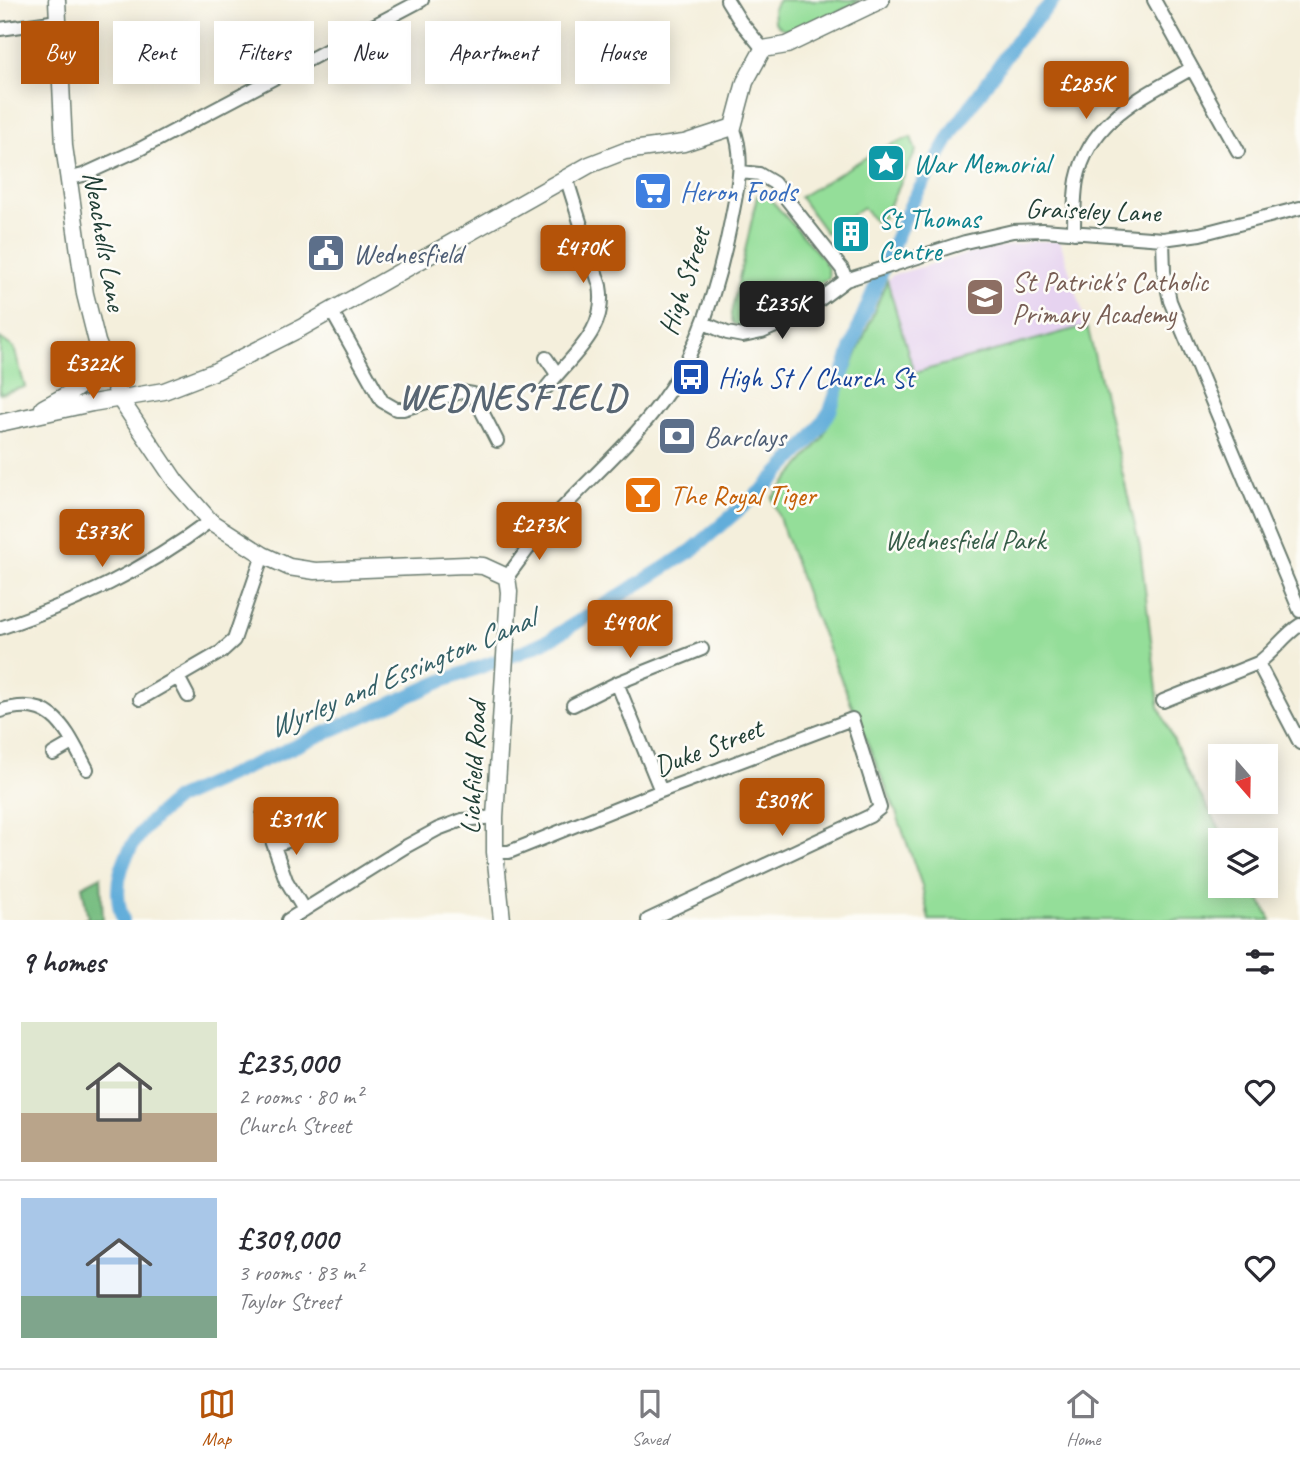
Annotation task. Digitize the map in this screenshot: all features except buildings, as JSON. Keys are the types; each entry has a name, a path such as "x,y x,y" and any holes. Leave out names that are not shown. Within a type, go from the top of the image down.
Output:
{"street":[{"name":"Neachells Lane","path":"57,0 59,82 68,179 85,294 97,342 120,399 176,482 210,520 263,555 289,568 315,571 466,565 483,566 507,577"},
{"path":"68,179 140,149 422,0"},
{"path":"727,0 763,49 787,45 881,0"},
{"path":"1154,0 1238,151"},
{"path":"0,29 58,20"},
{"name":"High Street","path":"507,577 544,528 622,449 662,401 704,323 728,235 741,172 740,143 733,127 745,82 763,49"},
{"path":"1074,233 1077,181 1094,138 1117,113 1192,68"},
{"path":"0,424 28,416 164,391 216,371 265,347 589,164 625,151 684,143 733,127"},
{"path":"741,172 759,174 774,183 842,269 846,280"},
{"path":"547,387 595,328 602,303 600,286 566,177"},
{"name":"Graiseley Lane","path":"704,323 727,333 743,336 762,332 798,316 846,280 965,242 1013,231 1043,230 1163,239 1200,234 1300,208"},
{"path":"1163,239 1164,272 1170,301 1300,611"},
{"path":"331,310 382,401 396,409 403,409 461,392 472,394 496,441"},
{"path":"28,416 82,386 92,371 97,342"},
{"path":"546,358 557,374"},
{"path":"0,628 77,600 122,578 171,550 210,520"},
{"path":"140,699 221,652 234,640 263,555"},
{"name":"Lichfield Road","path":"502,920 495,852 495,817 509,592 507,577"},
{"path":"1163,701 1258,663 1300,625"},
{"path":"681,641 687,655"},
{"path":"573,705 617,683 702,649"},
{"path":"1258,663 1300,743"},
{"path":"178,677 188,696"},
{"path":"617,683 662,790"},
{"path":"0,710 19,705 43,710 59,723 87,769"},
{"name":"Duke Street","path":"495,852 509,852 662,790 852,719 880,808 870,816 649,920"},
{"path":"53,754 72,743"},
{"path":"263,816 286,880 304,910"},
{"path":"288,920 405,847 439,829 462,820 495,817"},
{"path":"274,845 294,839"}],"shaded area":[{"name":"St Patrick's Catholic Primary Academy","path":"1033,241 1060,241 1088,329 1078,328 913,373 887,280 893,275 971,253"}],"green space":[{"path":"779,0 860,0 816,24 791,30 781,28 774,21 773,9"},
{"path":"911,137 916,151 884,217 875,222 863,207 826,233 800,197 880,149"},
{"path":"765,193 823,259 829,278 739,327 733,323 731,315 757,196"},
{"name":"Wednesfield Park","path":"887,280 914,373 1078,328 1088,329 1140,547 1159,707 1189,775 1208,808 1208,814 1211,814 1219,828 1208,828 1208,898 1259,898 1271,920 929,920 922,886 896,812 810,604 772,498 822,439"},
{"path":"0,338 14,348 25,387 0,394"},
{"path":"101,876 103,920 83,920 88,918 82,886"}],"waterway":[{"name":"Wyrley and Essington Canal","path":"123,920 118,884 129,851 150,823 176,799 442,681 522,652 552,638 691,551 763,489 812,438 830,411 860,323 895,240 912,202 954,130 1016,41 1054,0"}],"place":[{"name":"War Memorial","path":"886,163"},
{"name":"Heron Foods","path":"653,191"},
{"name":"St Thomas Centre","path":"851,234"},
{"name":"Wednesfield","path":"326,253"},
{"name":"St Patrick's Catholic Primary Academy","path":"985,297"},
{"name":"High St / Church St","path":"691,377"},
{"name":"Barclays","path":"677,436"},
{"name":"The Royal Tiger","path":"643,495"}],"district":[{"name":"WEDNESFIELD","path":"513,397"}]}
